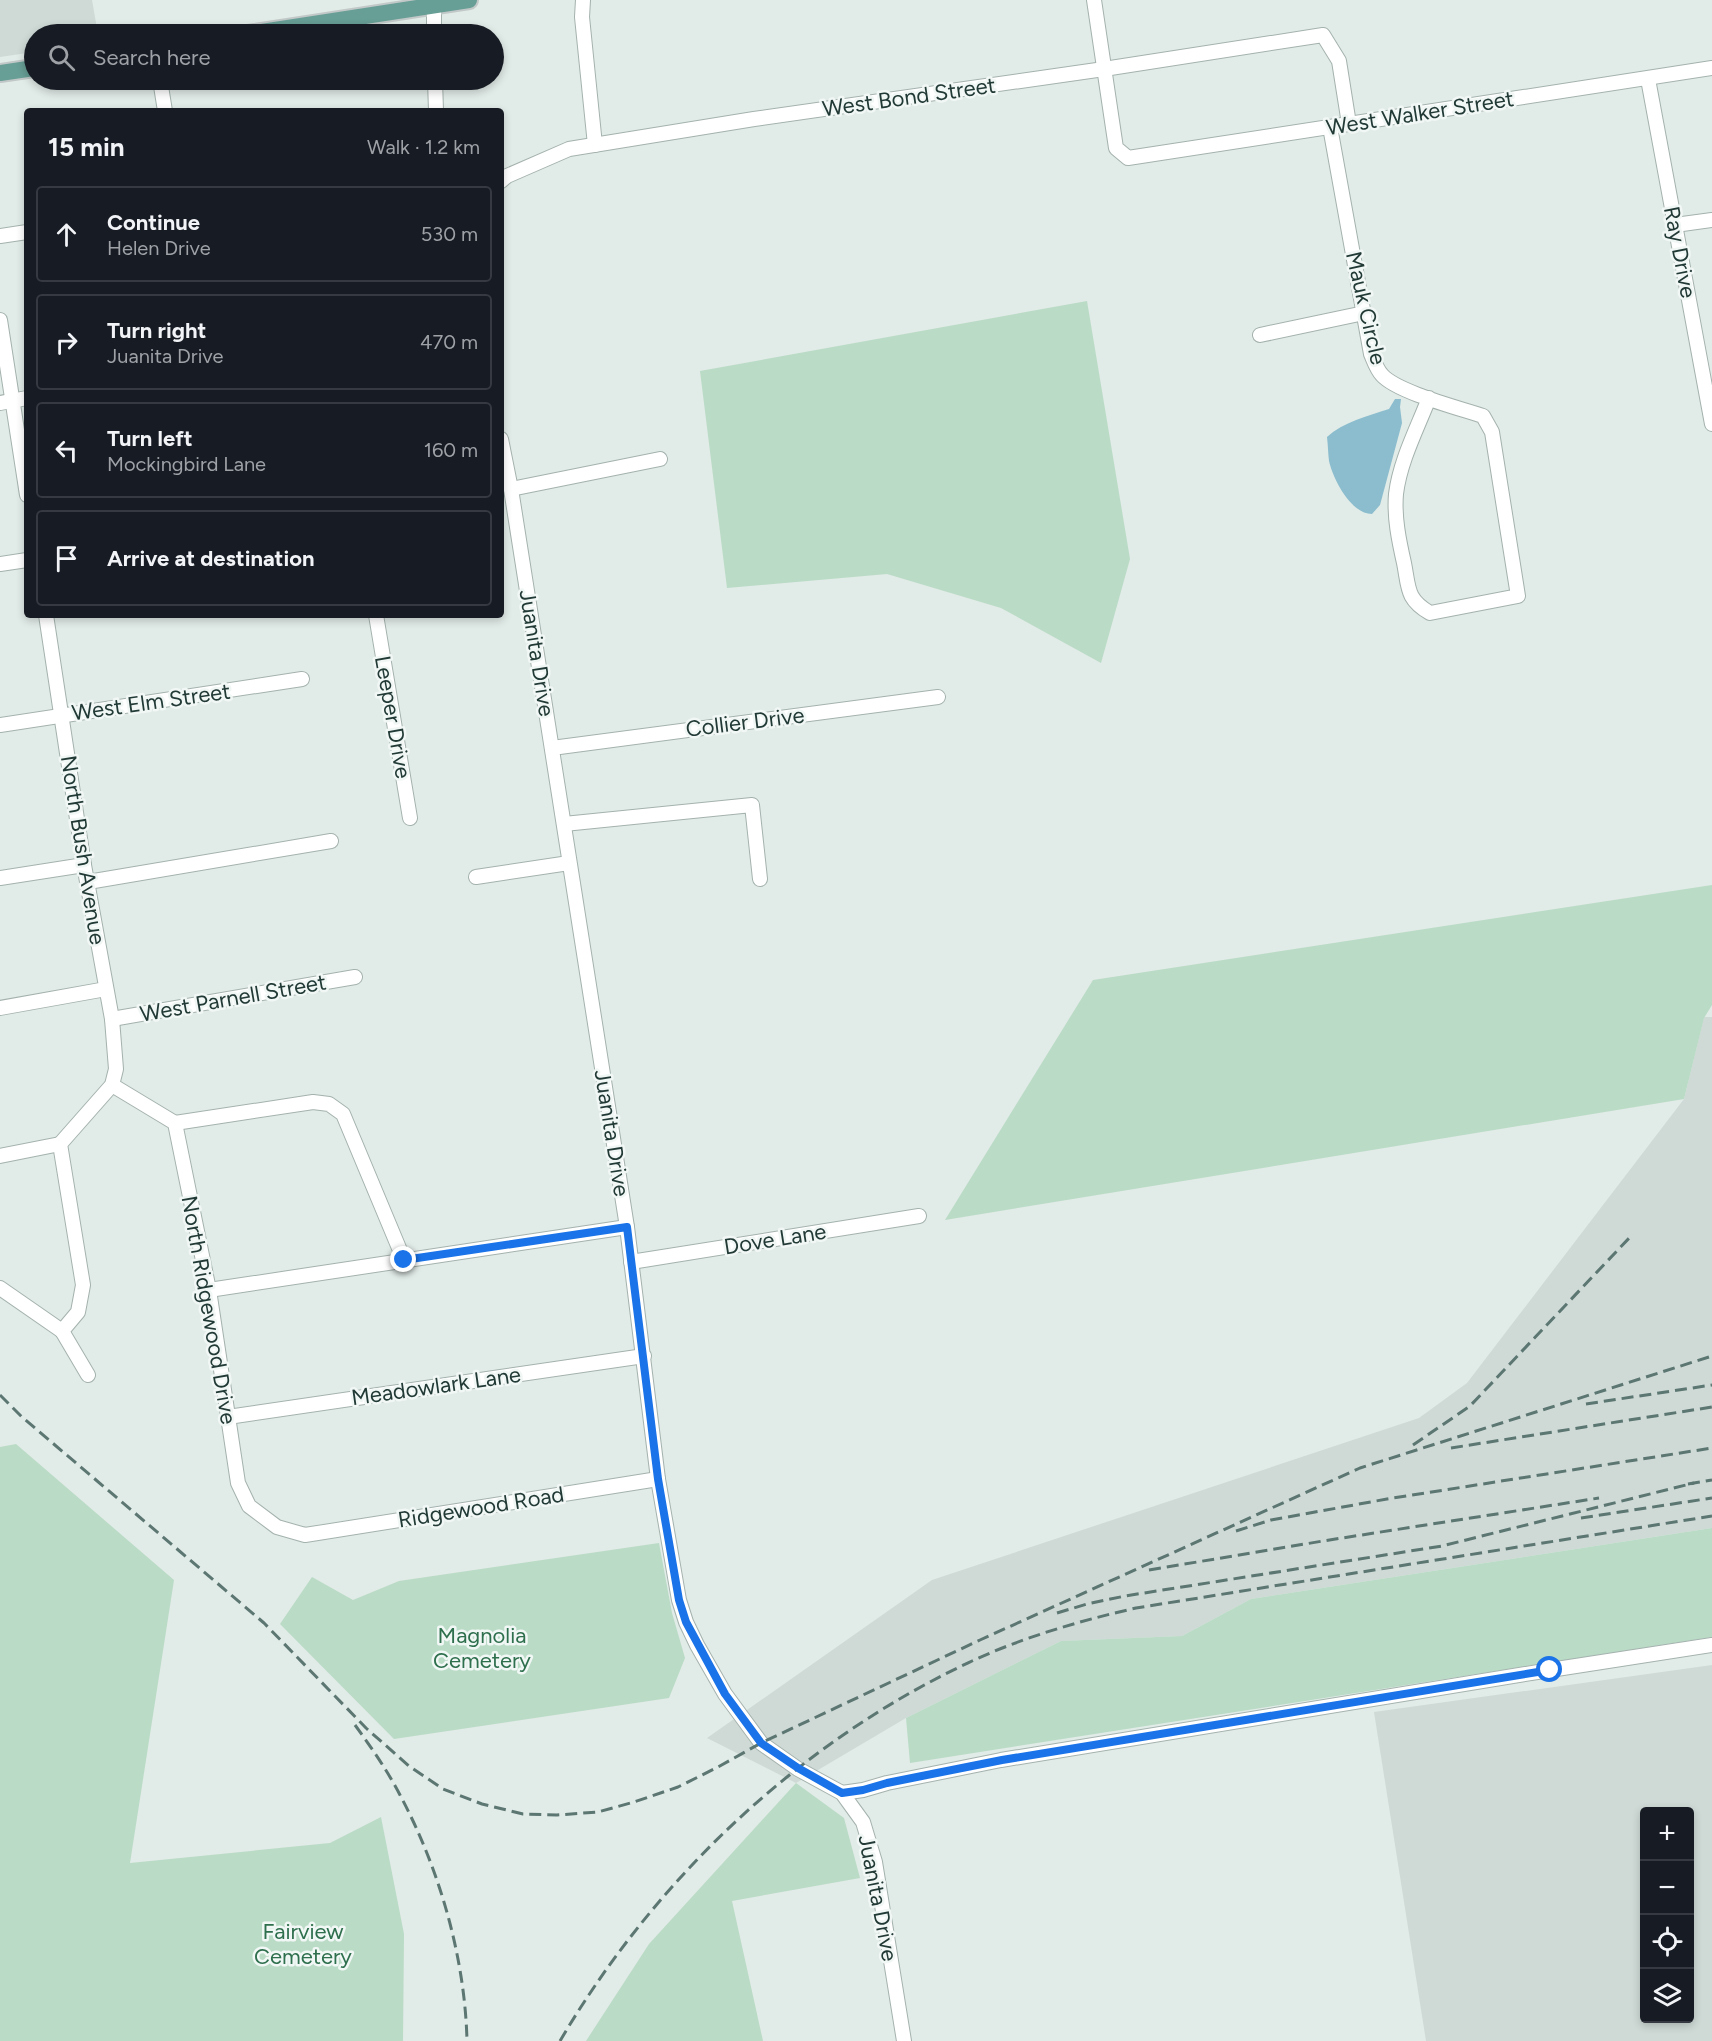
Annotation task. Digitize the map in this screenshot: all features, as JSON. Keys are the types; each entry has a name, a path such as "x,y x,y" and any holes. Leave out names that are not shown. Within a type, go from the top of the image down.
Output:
{"main road":[{"path":"312,24 469,0"},
{"path":"0,73 24,69"}],"street":[{"path":"583,0 582,17 594,145"},
{"path":"1094,0 1104,69"},
{"path":"434,5 434,24"},
{"name":"West Bond Street","path":"504,178 569,149 754,119 1323,35 1339,61 1349,124"},
{"name":"West Walker Street","path":"1104,69 1116,148 1128,158 1712,68"},
{"name":"Ray Drive","path":"1648,79 1709,389 1712,424"},
{"path":"162,90 165,108"},
{"path":"435,90 436,108"},
{"name":"Mauk Circle","path":"1330,127 1371,354 1381,374 1396,386 1483,416 1491,432 1518,596 1430,613 1418,606 1410,597 1396,526 1396,495 1402,468 1430,398"},
{"path":"1675,225 1712,220"},
{"path":"0,236 24,232"},
{"path":"1260,335 1364,313"},
{"path":"0,320 24,475"},
{"name":"Juanita Drive","path":"504,454 627,1227 658,1479 679,1600 697,1646 725,1694 761,1743 798,1768 842,1793 863,1822 874,1862 904,2041"},
{"path":"511,489 660,459"},
{"path":"0,564 24,560"},
{"name":"North Bush Avenue","path":"46,618 84,864 112,1019 116,1069 112,1084"},
{"name":"Leeper Drive","path":"377,618 410,818"},
{"name":"West Elm Street","path":"0,725 302,679"},
{"name":"Collier Drive","path":"552,748 938,697"},
{"path":"564,824 752,805 760,879"},
{"path":"88,882 331,841"},
{"path":"476,877 569,863"},
{"path":"0,878 84,864"},
{"name":"West Parnell Street","path":"112,1019 355,977"},
{"path":"0,1008 106,989"},
{"path":"0,1156 60,1144 112,1084 175,1123 313,1102 328,1104 343,1114 404,1260"},
{"name":"North Ridgewood Drive","path":"175,1123 208,1290 238,1483 249,1506 277,1527 304,1535"},
{"path":"60,1144 83,1285 78,1312 62,1331"},
{"name":"Dove Lane","path":"631,1262 919,1216"},
{"path":"208,1290 627,1227"},
{"path":"0,1288 62,1331 88,1375"},
{"name":"Meadowlark Lane","path":"228,1417 644,1356"},
{"name":"Ridgewood Road","path":"304,1535 658,1479"},
{"path":"842,1793 1002,1760 1712,1645"}],"shaded area":[{"path":"0,0 92,0 96,24 24,24 24,53 0,57"},
{"path":"1704,1017 1712,1017 1712,1528 1251,1599 1182,1636 1061,1641 906,1718 796,1783 707,1738 932,1580 1419,1418 1467,1383 1684,1099"},
{"path":"1712,1665 1712,2041 1426,2041 1374,1712"}],"green space":[{"path":"1087,301 1130,559 1101,663 1001,608 887,574 727,588 700,371"},
{"path":"1712,885 1712,1005 1704,1018 1684,1099 945,1220 1093,980"},
{"name":"Fairview Cemetery","path":"16,1444 174,1580 130,1863 330,1843 381,1817 404,1934 403,2041 0,2041 0,1447"},
{"path":"1712,1528 1712,1637 910,1763 906,1718 1061,1641 1182,1636 1251,1599"},
{"name":"Magnolia Cemetery","path":"659,1543 672,1613 685,1658 669,1698 394,1739 280,1624 312,1577 353,1600 399,1581"},
{"path":"796,1783 844,1818 860,1878 732,1901 763,2041 586,2041 649,1944"}],"water":[{"path":"1395,399 1401,399 1402,423 1380,505 1372,514 1357,508 1339,486 1329,461 1327,437 1348,423 1389,409"}],"railway":[{"path":"1413,1445 1470,1406 1633,1234"},
{"path":"0,1395 22,1417 264,1623 366,1728 409,1766 443,1789 482,1804 523,1814 557,1815 598,1812 678,1787 761,1743 980,1640 1360,1468 1712,1356"},
{"path":"1586,1404 1712,1385"},
{"path":"1451,1448 1712,1407"},
{"path":"1236,1531 1271,1520 1387,1499 1712,1448"},
{"path":"1688,1484 1712,1480"},
{"path":"1057,1613 1125,1596 1442,1546 1694,1483"},
{"path":"1149,1570 1599,1498"},
{"path":"1581,1518 1712,1498"},
{"path":"560,2041 598,1981 640,1925 687,1871 737,1820 791,1774 848,1731 909,1694 972,1661 1052,1630 1136,1608 1712,1516"},
{"path":"355,1725 379,1759 400,1795 427,1852 438,1883 461,1977 467,2041"}],"route":[{"path":"404,1260 627,1227 658,1479 679,1600 686,1622 725,1694 761,1743 798,1768 842,1793 1002,1760 1550,1670"}]}
